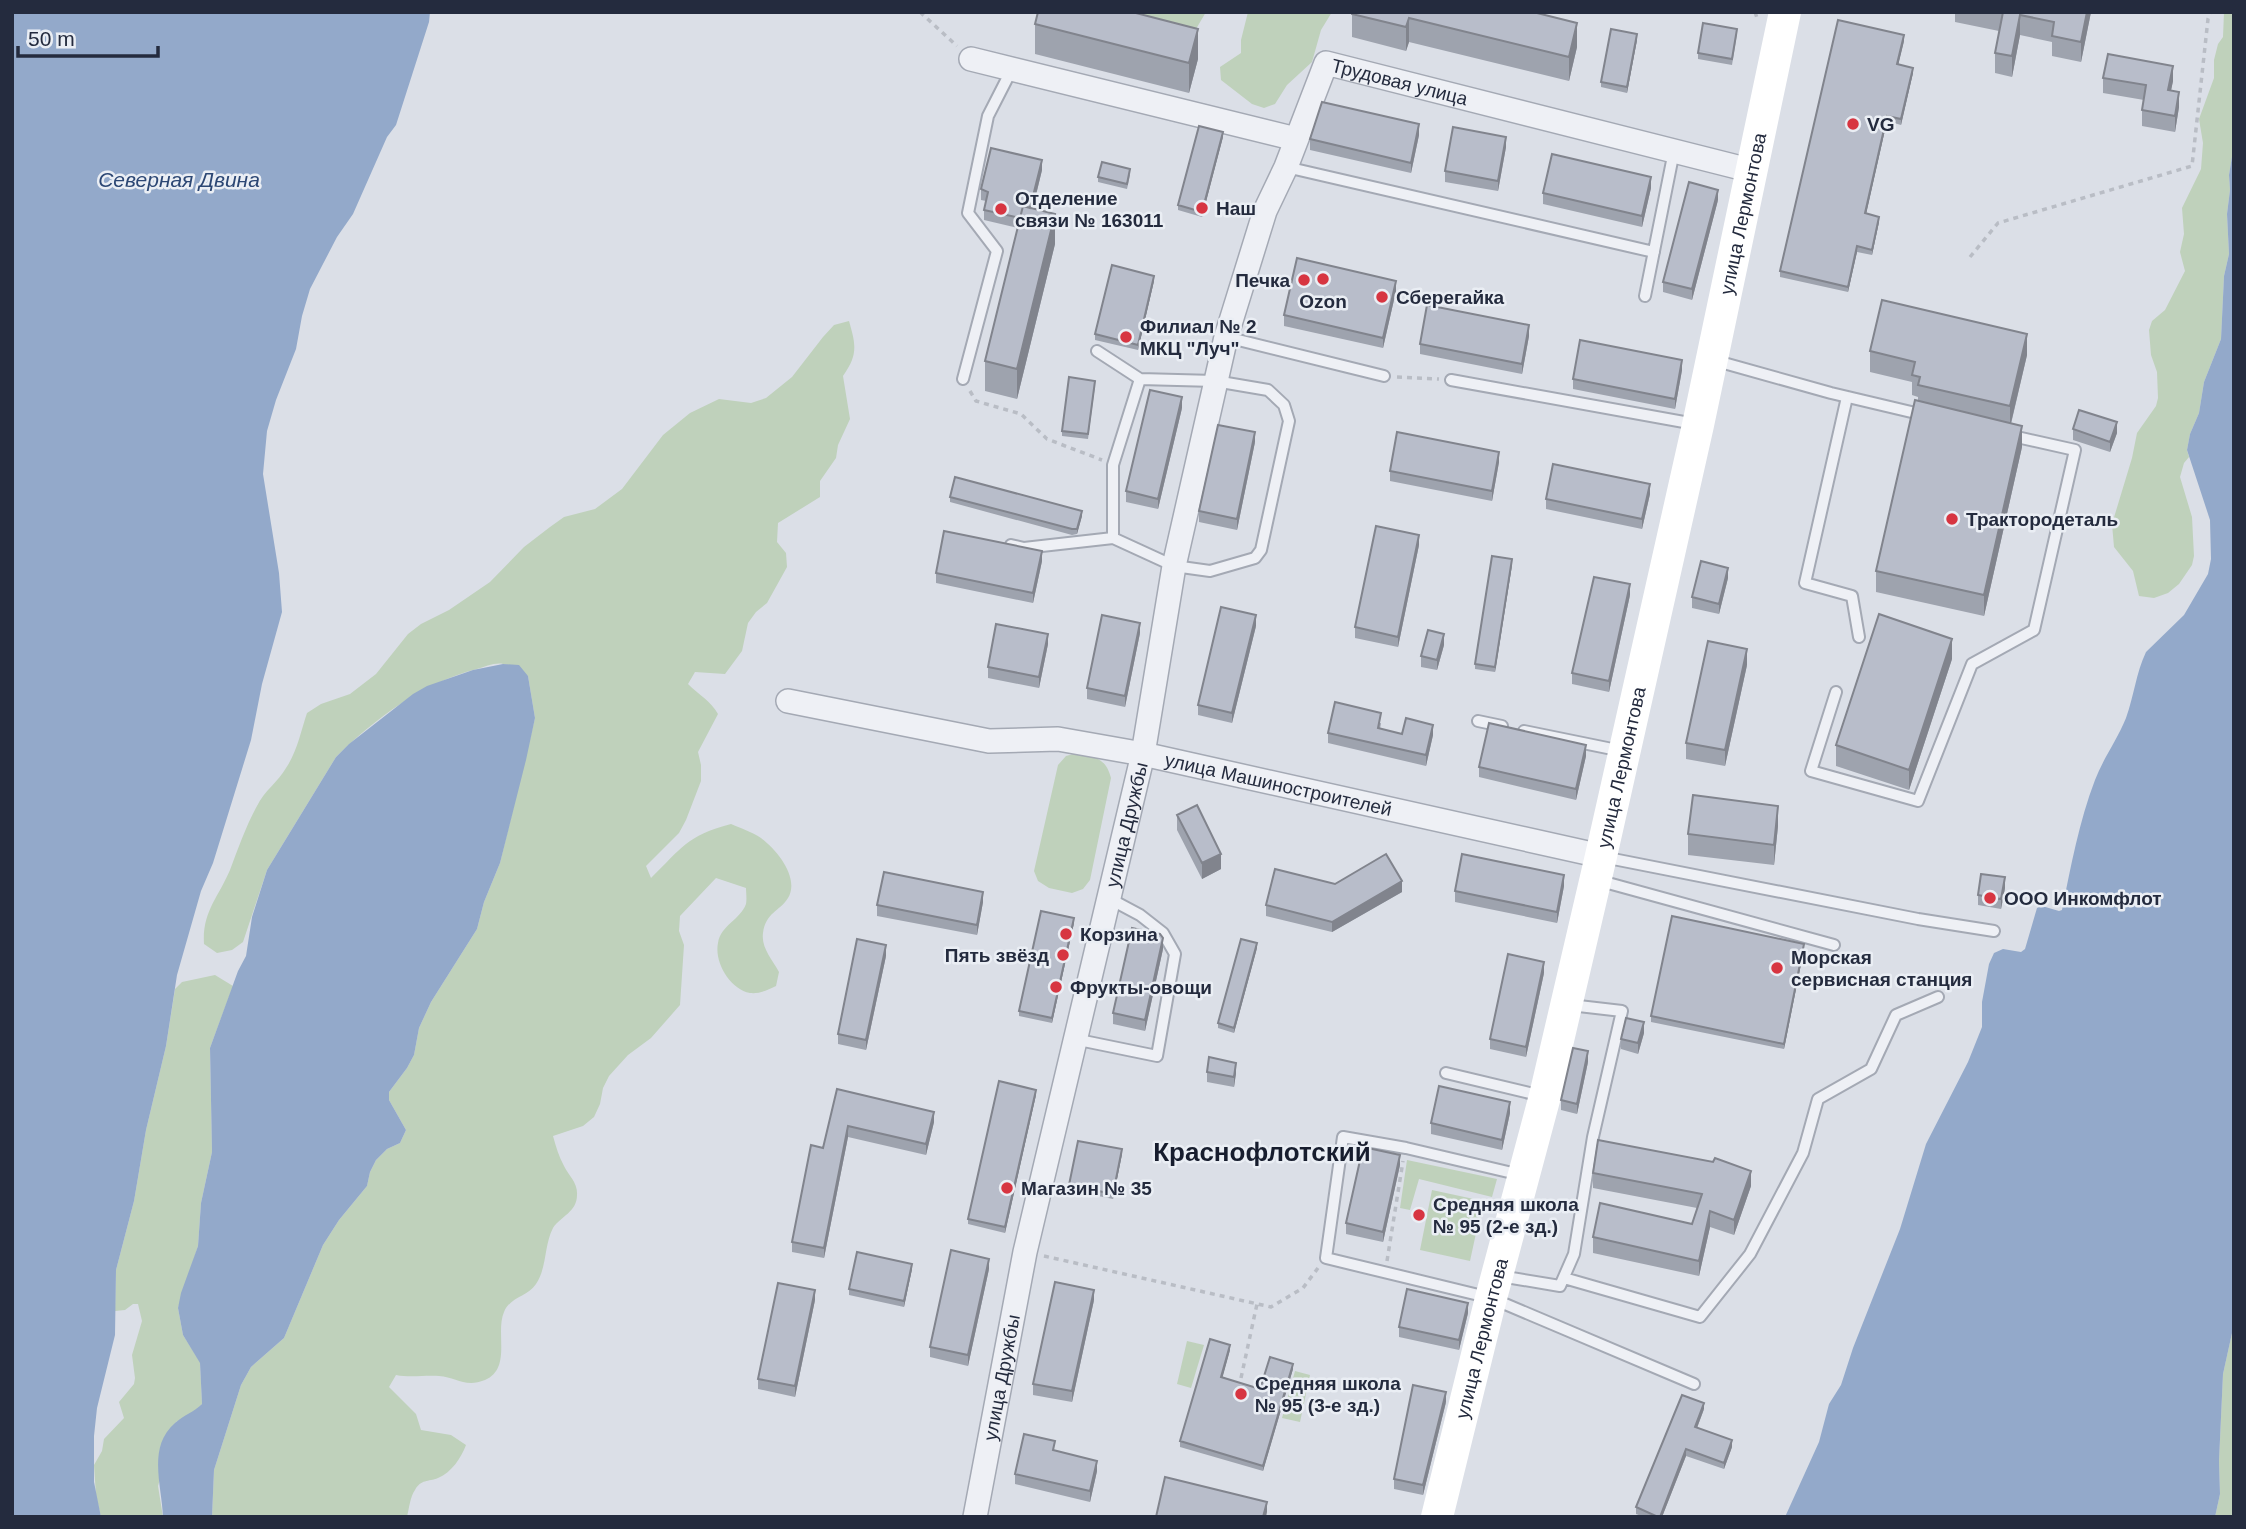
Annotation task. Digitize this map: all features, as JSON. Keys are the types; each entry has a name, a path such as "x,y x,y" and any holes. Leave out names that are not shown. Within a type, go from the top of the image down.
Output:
{"street":[{"name":"улица Лермонтова","path":"1437,1517 1494,1286 1545,1096 1598,868 1698,425 1785,12"},
{"path":"971,59 1296,139"},
{"name":"Трудовая улица","path":"1296,139 1326,63 1753,171"},
{"name":"улица Дружбы","path":"975,1517 1025,1252 1143,754 1174,566 1226,337 1265,211 1296,139"},
{"name":"улица Машиностроителей","path":"788,701 989,741 1058,738 1143,754 1598,868"}],"lane":[{"path":"963,379 997,251 968,213 988,116 1012,69"},
{"path":"1645,296 1674,151"},
{"path":"1286,167 1654,252"},
{"path":"1226,337 1384,376"},
{"path":"998,542 1024,548 1113,538 1174,566 1210,571 1255,558 1261,550 1289,421 1284,405 1268,390 1216,381 1140,379 1097,351"},
{"path":"1712,360 1847,397 1941,419"},
{"path":"1113,538 1113,465 1140,379"},
{"path":"1451,380 1698,425"},
{"path":"1847,397 1805,583 1852,596 1858,637"},
{"path":"1836,692 1811,771 1918,801 1972,664 2034,630 2075,450 1995,432"},
{"path":"1478,721 1624,752"},
{"path":"1598,868 1994,931"},
{"path":"1598,868 1834,944"},
{"path":"1074,1039 1157,1056 1175,954 1163,933 1140,915 1110,899"},
{"path":"1564,1278 1700,1317 1750,1254 1803,1153 1818,1099 1871,1069 1896,1015 1938,998"},
{"path":"1523,1176 1406,1148 1343,1137 1326,1258 1384,1273 1494,1286 1560,1286 1574,1254 1593,1137 1622,1011 1566,1004"},
{"path":"1446,1073 1545,1096"},
{"path":"1494,1286 1694,1384"}],"path":[{"path":"920,12 971,59"},
{"path":"1970,257 1998,223 2192,166 2208,19 2211,12"},
{"path":"1384,376 1451,380"},
{"path":"963,379 976,401 1021,414 1047,439 1113,465"},
{"path":"1384,1273 1406,1148"},
{"path":"1025,1252 1271,1307 1303,1288 1326,1258"},
{"path":"1241,1378 1257,1304"}],"green space":[{"path":"1081,12 1206,12 1196,29"},
{"path":"1248,12 1332,12 1321,30 1312,62 1287,85 1275,104 1264,108 1252,104 1221,80 1220,67 1241,53 1241,40"},
{"path":"2224,12 2234,12 2234,144 2229,175 2229,254 2224,276 2221,339 2204,382 2199,413 2190,434 2187,450 2189,457 2180,477 2192,517 2192,565 2179,584 2168,593 2154,598 2139,596 2133,571 2114,547 2112,524 2137,433 2156,406 2158,398 2157,372 2151,355 2149,330 2152,321 2165,310 2185,271 2180,252 2184,234 2182,208 2201,169 2203,143 2199,119 2214,78 2214,60 2218,44 2223,37"},
{"path":"849,321 854,350 843,376 850,419 838,445 836,458 820,481 820,497 778,523 777,542 786,553 787,567 767,603 748,623 742,651 725,674 695,672 688,684 718,714 698,752 701,781 686,820 679,833 646,866 651,878 694,838 731,824 767,843 785,865 791,882 788,898 770,916 763,933 765,949 779,972 776,986 750,993 736,986 725,974 718,958 718,943 723,932 743,910 746,888 716,878 680,916 679,931 684,945 680,1005 651,1038 628,1055 609,1076 594,1117 583,1126 553,1136 561,1159 576,1187 576,1201 572,1210 553,1228 540,1278 528,1292 510,1303 504,1312 501,1359 498,1367 485,1380 478,1382 466,1383 439,1376 396,1375 389,1387 416,1414 421,1430 451,1435 466,1445 459,1460 448,1472 417,1486 407,1517 212,1517 214,1470 241,1385 251,1367 284,1338 323,1245 339,1220 367,1186 376,1160 387,1149 400,1143 406,1130 389,1100 389,1092 414,1055 419,1028 431,1002 477,929 484,902 500,863 535,718 528,676 500,664 457,675 401,704 351,743 336,757 267,870 243,942 232,950 217,953 204,944 208,914 257,806 290,762 307,713 321,704 350,694 376,674 408,634 490,582 524,547 564,517 595,509 622,489 663,435 690,413 719,399 751,403 766,398 792,377 834,325"},
{"path":"1077,753 1103,762 1111,778 1090,880 1083,889 1072,893 1049,888 1038,881 1034,871 1058,765 1066,756"},
{"path":"215,975 233,986 210,1048 212,1152 201,1203 198,1246 178,1308 183,1335 200,1362 202,1404 195,1412 176,1422 158,1486 163,1517 101,1517 94,1465 102,1451 104,1439 124,1418 119,1402 134,1384 132,1355 142,1321 138,1304 115,1311 116,1270 134,1201 175,989 182,982"},
{"path":"1407,1160 1497,1179 1492,1197 1419,1179 1410,1210 1400,1208"},
{"path":"1432,1190 1483,1201 1470,1261 1420,1250"},
{"path":"2234,1324 2234,1517 2215,1517 2220,1494 2223,1374"},
{"path":"1187,1341 1204,1345 1191,1388 1177,1384"},
{"path":"1295,1371 1310,1375 1300,1422 1282,1418"}],"water":[{"name":"Северная Двина","path":"12,12 430,12 396,125 387,137 353,214 337,237 310,289 296,349 267,431 263,474 279,573 282,612 262,684 251,740 213,863 201,891 177,975 166,1046 146,1130 134,1201 116,1270 115,1335 97,1408 94,1436 94,1482 101,1517 12,1517"},
{"path":"2234,144 2234,1324 2223,1374 2220,1494 2215,1517 1785,1517 1819,1442 1829,1404 1841,1385 1900,1229 1926,1144 1968,1062 1982,1027 1982,1002 1989,964 1994,953 2003,949 2021,952 2025,949 2037,908 2042,906 2062,910 2089,796 2098,772 2126,718 2146,652 2184,615 2208,574 2211,559 2210,520 2187,450 2199,413 2204,382 2221,339 2224,276 2229,254 2229,175"},
{"path":"503,664 519,665 528,676 535,718 500,863 484,902 477,929 431,1002 419,1028 414,1055 389,1092 389,1100 406,1130 400,1143 387,1149 376,1160 367,1186 339,1220 323,1245 284,1338 251,1367 241,1385 214,1470 212,1517 163,1517 158,1467 161,1443 175,1423 202,1404 200,1363 183,1335 178,1308 198,1246 201,1203 212,1152 210,1048 246,956 252,917 267,870 336,757 349,744 427,686 473,670"}],"building":[{"path":"1038,12 1132,12 1198,29 1189,63 1035,24"},
{"path":"1352,12 1533,12 1577,23 1569,57 1409,18 1406,27"},
{"path":"2003,12 2087,12 2081,42 2052,36 2054,22 2020,15 2012,56 1995,53"},
{"path":"1838,20 1904,35 1897,64 1913,68 1901,119 1887,116 1865,213 1879,217 1872,250 1857,246 1848,287 1780,271"},
{"path":"1703,23 1737,29 1732,59 1698,53"},
{"path":"1611,29 1637,34 1627,87 1601,82"},
{"path":"2108,54 2173,66 2168,90 2179,92 2175,116 2142,110 2146,85 2103,78"},
{"path":"1322,102 1419,124 1411,163 1310,139"},
{"path":"1199,126 1223,132 1202,212 1178,205"},
{"path":"1453,127 1506,137 1498,181 1445,171"},
{"path":"991,148 1042,160 1030,208 1023,206 1020,218 984,210 988,192 981,189"},
{"path":"1552,154 1651,177 1642,216 1543,193"},
{"path":"1102,162 1130,169 1127,184 1098,177"},
{"path":"1689,182 1718,190 1692,289 1663,282"},
{"path":"1023,206 1055,214 1017,369 985,361"},
{"path":"1297,258 1396,281 1383,338 1284,315"},
{"path":"1112,265 1154,276 1138,345 1095,334"},
{"path":"1882,300 2027,334 2010,406 1918,385 1920,377 1912,375 1915,362 1870,351"},
{"path":"1427,305 1529,325 1522,364 1420,344"},
{"path":"1580,340 1682,360 1675,399 1573,379"},
{"path":"1069,377 1095,381 1088,434 1062,431"},
{"path":"1150,390 1182,397 1158,499 1126,491"},
{"path":"1915,400 2022,426 1984,595 1876,571"},
{"path":"2079,410 2117,422 2110,442 2073,429"},
{"path":"1218,425 1255,432 1237,519 1199,511"},
{"path":"1397,432 1499,452 1492,491 1390,471"},
{"path":"1553,464 1650,484 1642,519 1546,499"},
{"path":"955,477 1082,511 1077,529 950,497"},
{"path":"1376,526 1419,535 1398,637 1355,627"},
{"path":"944,531 1042,551 1033,593 936,573"},
{"path":"1492,556 1512,559 1495,667 1475,664"},
{"path":"1701,561 1728,568 1719,604 1692,597"},
{"path":"1594,577 1630,584 1609,681 1572,673"},
{"path":"1221,607 1256,615 1232,713 1198,705"},
{"path":"1879,614 1952,639 1909,770 1836,745"},
{"path":"1102,615 1140,623 1125,696 1087,688"},
{"path":"996,624 1048,634 1039,677 988,667"},
{"path":"1428,630 1444,634 1437,660 1421,656"},
{"path":"1708,641 1747,649 1725,750 1686,743"},
{"path":"1335,702 1381,713 1378,728 1402,734 1406,718 1433,725 1426,755 1328,733"},
{"path":"1489,723 1586,745 1576,789 1479,767"},
{"path":"1693,795 1778,806 1774,845 1688,834"},
{"path":"1197,805 1221,854 1202,863 1177,815"},
{"path":"1386,854 1402,881 1332,922 1266,905 1275,869 1335,884"},
{"path":"1462,854 1564,875 1557,912 1455,891"},
{"path":"884,872 983,892 977,925 877,905"},
{"path":"1981,874 2005,877 2001,899 1978,895"},
{"path":"1041,911 1074,918 1052,1018 1019,1011"},
{"path":"1672,916 1804,944 1784,1044 1651,1016"},
{"path":"1132,928 1160,934 1163,938 1145,1020 1113,1013"},
{"path":"857,939 886,945 866,1040 838,1034"},
{"path":"1241,939 1257,943 1234,1028 1218,1023"},
{"path":"1508,954 1544,962 1526,1047 1490,1039"},
{"path":"1626,1018 1644,1022 1638,1043 1621,1039"},
{"path":"1573,1048 1588,1051 1577,1104 1561,1100"},
{"path":"1209,1057 1236,1063 1234,1077 1207,1072"},
{"path":"999,1081 1036,1090 1005,1227 968,1219"},
{"path":"1439,1086 1510,1102 1502,1140 1431,1123"},
{"path":"837,1089 934,1112 926,1144 848,1126 824,1248 792,1242 811,1145 823,1148"},
{"path":"1598,1140 1713,1162 1715,1158 1751,1171 1734,1220 1710,1211 1699,1261 1593,1237 1600,1203 1692,1224 1702,1194 1593,1173"},
{"path":"1078,1141 1122,1149 1113,1194 1069,1185"},
{"path":"1363,1147 1400,1155 1383,1232 1346,1223"},
{"path":"951,1250 989,1259 968,1355 930,1347"},
{"path":"857,1252 912,1264 904,1301 849,1289"},
{"path":"1055,1282 1094,1290 1072,1391 1033,1384"},
{"path":"778,1283 815,1290 795,1386 758,1379"},
{"path":"1407,1289 1468,1303 1459,1340 1399,1327"},
{"path":"1210,1339 1230,1345 1221,1377 1260,1389 1270,1357 1293,1364 1263,1466 1180,1441"},
{"path":"1413,1385 1446,1392 1423,1485 1394,1479"},
{"path":"1682,1395 1704,1403 1695,1427 1732,1440 1724,1463 1686,1449 1658,1517 1636,1507"},
{"path":"1024,1434 1055,1441 1053,1450 1097,1461 1090,1491 1015,1474"},
{"path":"1165,1477 1267,1502 1263,1517 1156,1517"}],"place":[{"name":"VG","path":"1853,124"},
{"name":"Наш","path":"1202,208"},
{"name":"Отделение связи № 163011","path":"1001,209"},
{"name":"Ozon","path":"1323,279"},
{"name":"Печка","path":"1304,280"},
{"name":"Сберегайка","path":"1382,297"},
{"name":"Филиал № 2 МКЦ \"Луч\"","path":"1126,337"},
{"name":"Трактородеталь","path":"1952,519"},
{"name":"ООО Инкомфлот","path":"1990,898"},
{"name":"Корзина","path":"1066,934"},
{"name":"Пять звёзд","path":"1063,955"},
{"name":"Морская сервисная станция","path":"1777,968"},
{"name":"Фрукты-овощи","path":"1056,987"},
{"name":"Магазин № 35","path":"1007,1188"},
{"name":"Средняя школа № 95 (2-е зд.)","path":"1419,1215"},
{"name":"Средняя школа № 95 (3-е зд.)","path":"1241,1394"}],"district":[{"name":"Краснофлотский","path":"1262,1152"}]}
